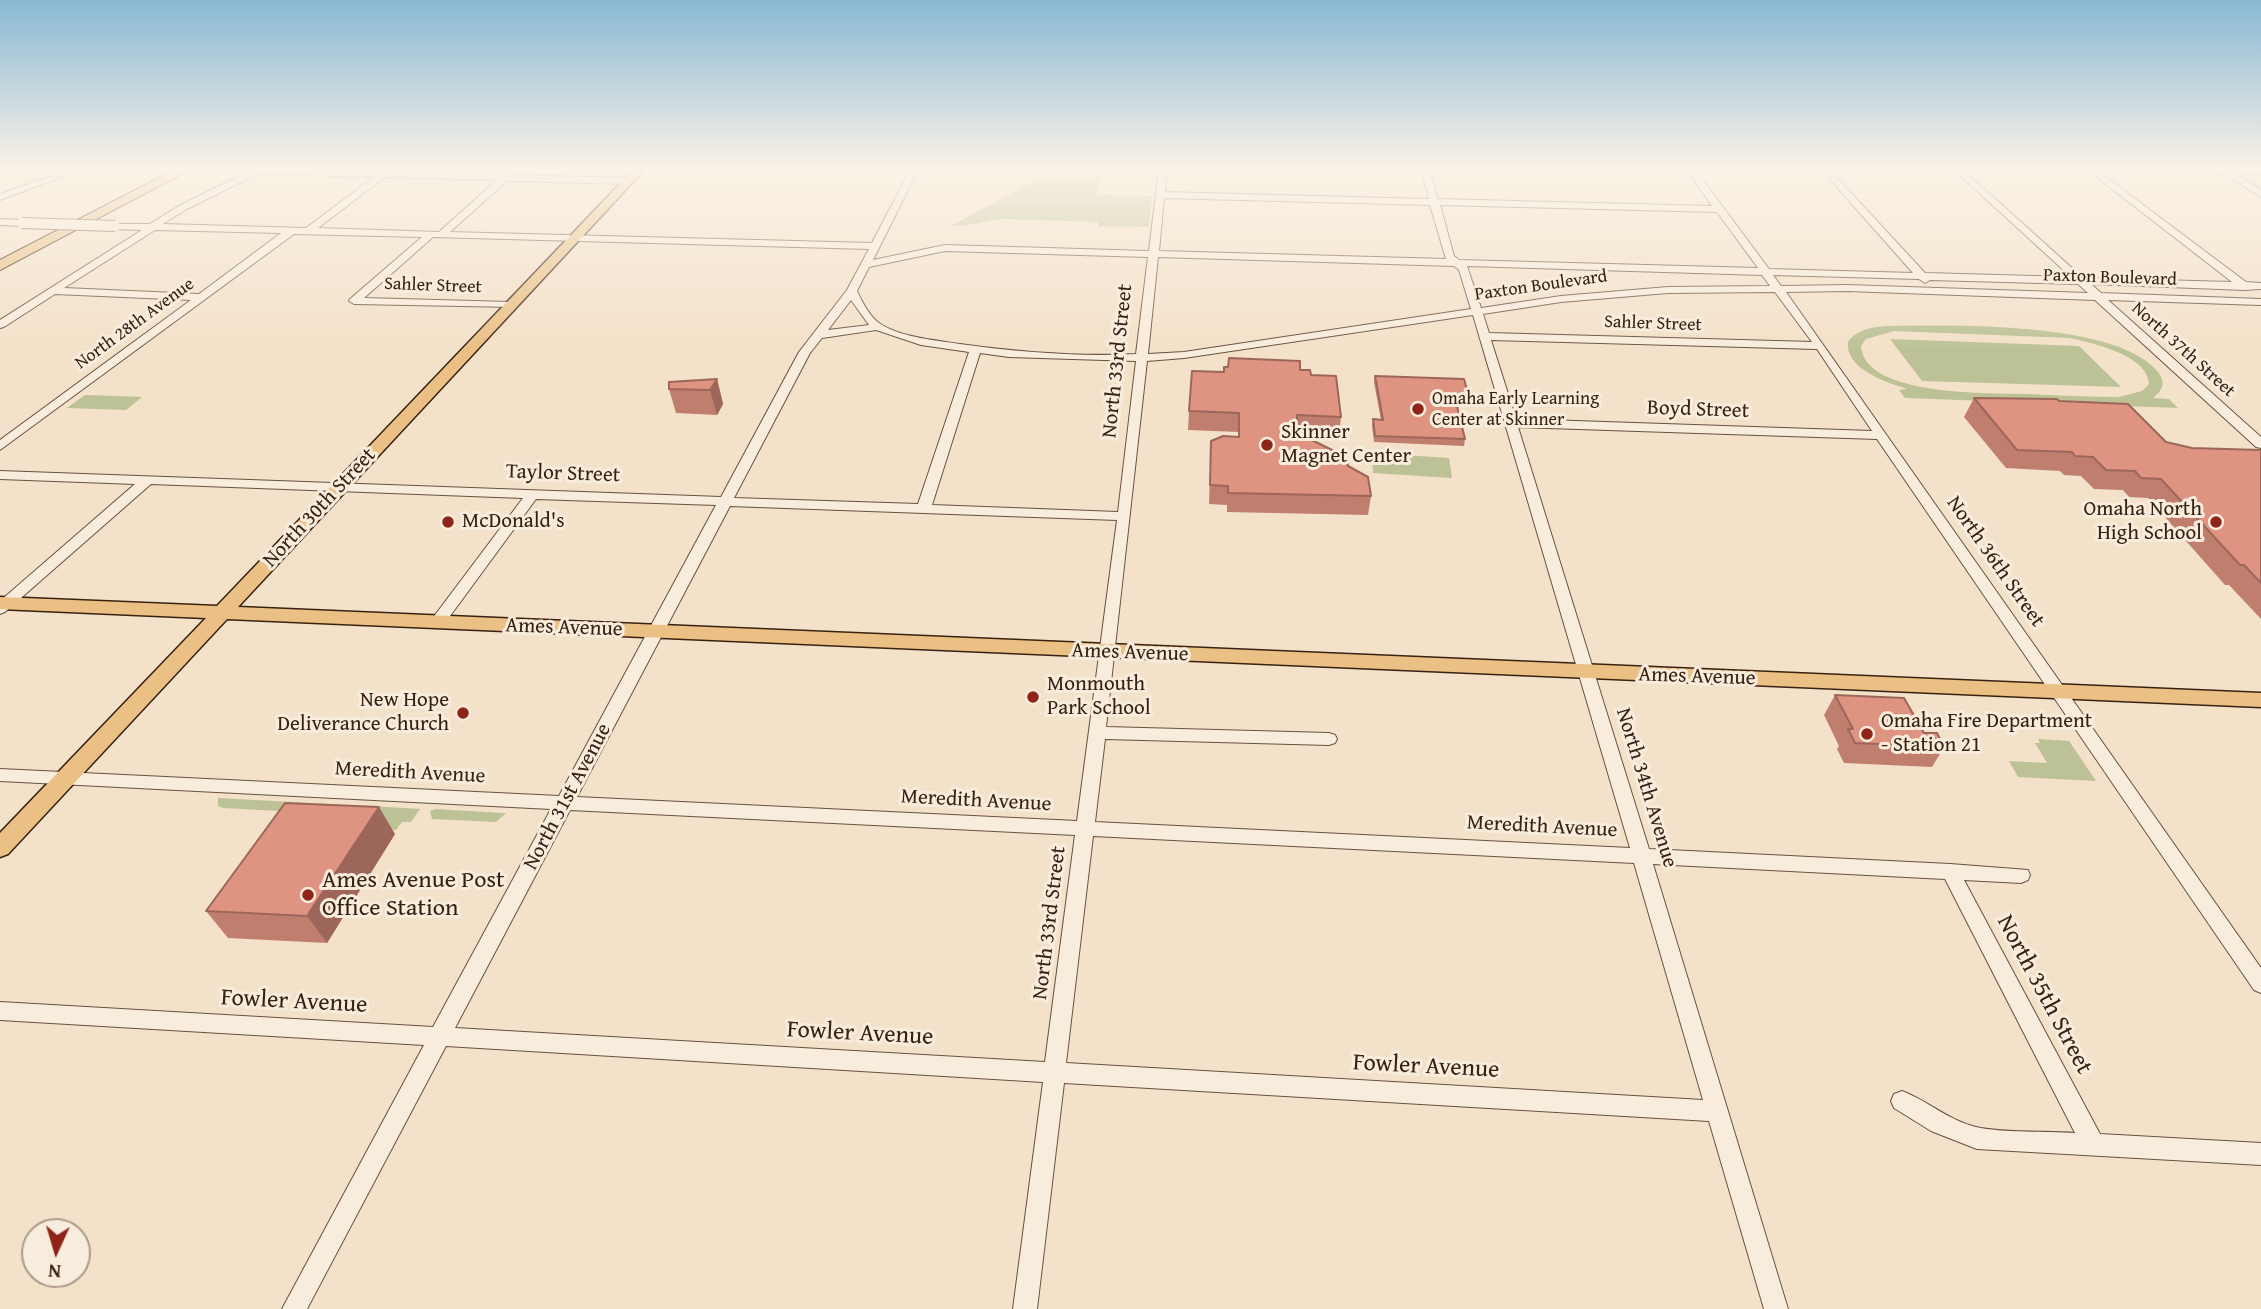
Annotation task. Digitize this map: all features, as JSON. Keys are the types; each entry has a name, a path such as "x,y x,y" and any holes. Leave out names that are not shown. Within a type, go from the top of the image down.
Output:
{"highway":[{"path":"0,251 44,229"},
{"path":"0,269 72,229"}],"main road":[{"name":"North 30th Street","path":"0,848 582,229"},
{"name":"Ames Avenue","path":"2,605 2261,701"}],"street":[{"path":"0,325 150,229"},
{"path":"225,229 874,246"},
{"path":"436,234 442,229"},
{"name":"North 31st Avenue","path":"294,1309 816,335 852,290 883,229"},
{"name":"North 33rd Street","path":"1025,1309 1124,516 1156,229"},
{"name":"North 34th Avenue","path":"1441,229 1449,257 1464,268 1478,312 1776,1309"},
{"name":"North 36th Street","path":"1733,229 1820,346 2261,984"},
{"path":"1880,229 1934,290"},
{"name":"North 37th Street","path":"2024,229 2261,444"},
{"path":"2170,229 2261,300"},
{"name":"North 28th Avenue","path":"0,446 291,231"},
{"name":"Sahler Street","path":"436,234 354,301 510,305"},
{"path":"865,265 945,248 2261,286"},
{"name":"Paxton Boulevard","path":"877,327 921,342 975,351 1089,359 1142,359 1210,352 1631,292 1778,288 2261,300"},
{"path":"852,290 861,310 877,327"},
{"path":"52,291 201,297"},
{"path":"816,335 877,327"},
{"name":"Sahler Street","path":"1485,336 1820,346"},
{"path":"924,508 975,351"},
{"name":"Boyd Street","path":"1512,423 1882,435"},
{"name":"Taylor Street","path":"0,475 1124,516"},
{"path":"2,605 149,480"},
{"path":"437,623 533,494"},
{"path":"1096,733 1329,739"},
{"name":"Meredith Avenue","path":"0,775 2021,875"},
{"name":"North 35th Street","path":"1950,870 2093,1144"},
{"name":"Fowler Avenue","path":"0,1011 1717,1111"},
{"path":"1902,1101 1939,1124 1978,1138 2261,1154"}],"green space":[{"path":"1882,326 2031,330 2107,343 2137,355 2158,372 2162,386 2153,398 2169,399 2178,408 1905,398 1899,390 1907,389 1868,373 1853,360 1849,351 1848,342 1856,334","holes":["1894,331 2070,338 2104,347 2129,358 2146,374 2149,384 2142,391 2119,397 1932,389 1883,375 1868,363 1861,346 1866,339"]},
{"path":"1890,339 2079,346 2121,387 1922,381"},
{"path":"85,395 142,397 126,410 67,408"},
{"path":"1372,453 1449,458 1452,478 1373,473"},
{"path":"2038,739 2069,741 2096,781 2018,777 2009,761 2047,763 2035,743 2040,743"},
{"path":"218,798 366,806 351,828 298,812 223,808 218,806"},
{"path":"370,806 420,809 411,822 402,822 396,830 355,828"},
{"path":"436,809 506,813 496,822 432,819 430,811"}],"building":[{"name":"Skinner Magnet Center","path":"1229,358 1300,361 1300,370 1310,370 1311,375 1336,376 1341,417 1297,415 1298,439 1310,439 1346,457 1348,466 1368,477 1371,496 1228,493 1228,486 1210,485 1211,441 1223,436 1239,437 1239,413 1189,411 1192,371 1224,372"},
{"name":"Omaha Early Learning Center at Skinner","path":"1375,376 1464,379 1468,394 1454,394 1465,439 1375,436 1373,419 1383,420"},
{"path":"717,379 710,390 669,389 669,382"},
{"path":"1974,398 2057,399 2128,404 2166,442 2192,448 2261,450 2261,583 2244,565 2240,565 2161,479 2141,478 2135,471 2106,470 2093,457 2075,456 2072,452 2017,450"},
{"path":"1835,695 1904,698 1924,733 1937,733 1944,747 1855,743 1848,729 1853,729"},
{"path":"285,803 379,807 307,916 206,911"}],"place":[{"name":"Omaha Early Learning Center at Skinner","path":"1418,409"},
{"name":"Skinner Magnet Center","path":"1267,445"},
{"name":"McDonald's","path":"448,522"},
{"name":"Omaha North High School","path":"2216,522"},
{"name":"Monmouth Park School","path":"1033,697"},
{"name":"New Hope Deliverance Church","path":"463,713"},
{"name":"Omaha Fire Department - Station 21","path":"1867,734"},
{"name":"Ames Avenue Post Office Station","path":"308,895"}]}
